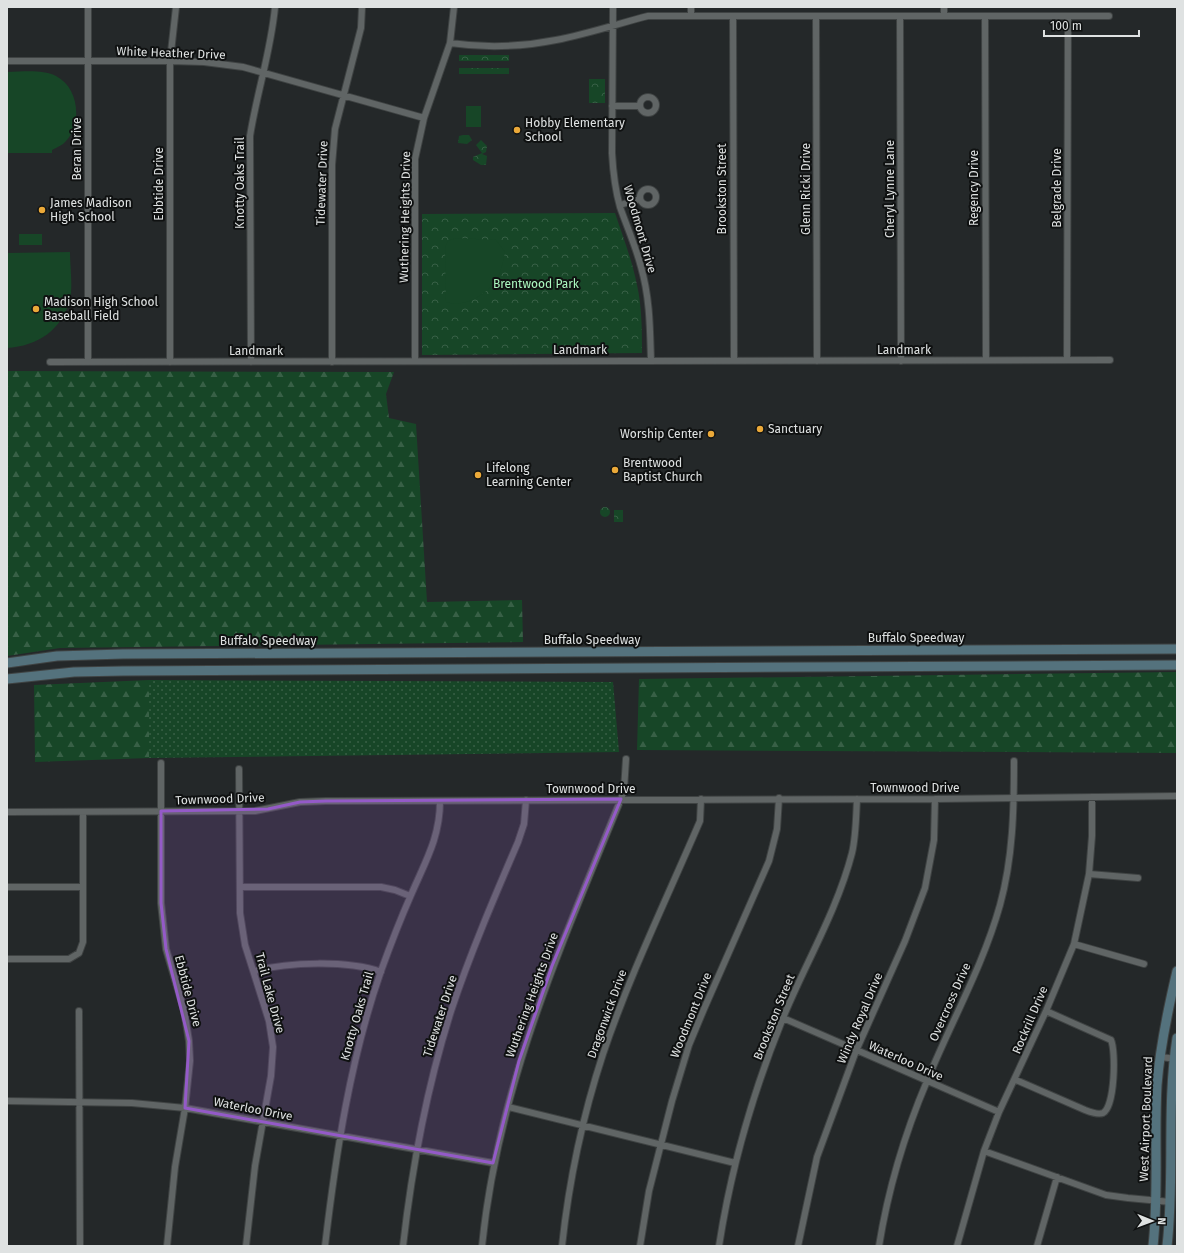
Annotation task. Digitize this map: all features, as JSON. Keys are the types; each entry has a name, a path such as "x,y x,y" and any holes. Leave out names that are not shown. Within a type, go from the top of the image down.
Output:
{"main road":[{"name":"Buffalo Speedway","path":"8,663 57,656 252,652 668,652 1177,648"},
{"path":"1079,649 1079,665"},
{"path":"770,650 770,668"},
{"path":"873,650 873,666"},
{"path":"977,650 977,666"},
{"path":"252,652 252,670"},
{"path":"461,652 461,669"},
{"path":"564,652 564,668"},
{"path":"668,652 668,668"},
{"path":"358,653 358,669"},
{"path":"123,654 123,671"},
{"path":"8,663 10,679 74,672 123,671 1177,665"},
{"name":"West Airport Boulevard","path":"1153,1246 1156,1201 1157,1085 1164,1030 1177,971"},
{"path":"1167,1246 1171,1202 1175,1059 1177,1038"}],"street":[{"name":"Beran Drive","path":"88,7 88,362"},
{"name":"Ebbtide Drive","path":"170,362 170,61 176,7"},
{"name":"Knotty Oaks Trail","path":"251,362 250,136 255,102 264,73 273,29 275,7"},
{"name":"Tidewater Drive","path":"332,362 332,165 336,129 343,95 361,28 362,7"},
{"name":"Wuthering Heights Drive","path":"415,361 414,171 417,146 424,118 450,43 454,7"},
{"name":"Woodmont Drive","path":"613,7 612,152 620,205 641,266 645,285 650,317 651,361"},
{"path":"691,7 691,16"},
{"path":"944,7 944,16"},
{"path":"450,43 491,47 531,44 575,36 613,24 648,16 1109,16"},
{"name":"Brookston Street","path":"733,16 734,361"},
{"name":"Glenn Ricki Drive","path":"816,16 817,361"},
{"name":"Cheryl Lynne Lane","path":"900,16 901,360"},
{"name":"Regency Drive","path":"985,16 986,360"},
{"name":"Belgrade Drive","path":"1067,360 1068,17"},
{"name":"White Heather Drive","path":"7,61 204,62 264,73 424,118"},
{"path":"612,106 640,106"},
{"path":"620,205 640,199"},
{"name":"Landmark","path":"50,362 1110,360"},
{"name":"Wuthering Heights Drive","path":"482,1246 494,1163 519,1061 552,966 621,799 624,790 626,759"},
{"name":"Overcross Drive","path":"879,1246 894,1176 926,1082 981,960 998,910 1007,874 1011,848 1014,798 1014,761"},
{"name":"Ebbtide Drive","path":"161,763 161,903 166,949 184,1010 189,1041 190,1061 185,1108 175,1167 167,1246"},
{"name":"Trail Lake Drive","path":"239,769 240,913 245,945 269,1021 273,1047 272,1076 255,1166 246,1246"},
{"name":"Townwood Drive","path":"7,812 240,811 268,809 282,804 300,802 779,798 935,799 1177,796"},
{"name":"Rockrill Drive","path":"957,1246 984,1151 1074,944 1089,874 1092,836 1092,797"},
{"name":"Woodmont Drive","path":"640,1246 649,1191 660,1145 689,1045 769,861 777,829 779,798"},
{"name":"Dragonwick Drive","path":"562,1246 565,1216 583,1125 603,1054 626,992 700,821 701,799"},
{"name":"Brookston Street","path":"719,1246 735,1163 746,1122 783,1018 847,871 855,836 858,799"},
{"name":"Windy Royal Drive","path":"798,1246 818,1157 856,1051 905,941 925,888 934,840 935,799"},
{"name":"Tidewater Drive","path":"403,1246 417,1150 436,1063 451,1012 491,905 518,842 524,824 526,800"},
{"name":"Knotty Oaks Trail","path":"325,1246 339,1136 355,1064 381,972 410,896 437,837 440,820 440,801"},
{"path":"7,959 69,959 79,953 83,942 83,812"},
{"path":"1089,874 1138,878"},
{"path":"7,887 83,887"},
{"path":"240,887 381,887 395,890 410,896"},
{"path":"1074,944 1144,964"},
{"path":"254,971 288,965 321,965 361,966 381,972"},
{"path":"1016,1080 1085,1110 1103,1113 1109,1108 1113,1074 1114,1047 1110,1040 1046,1011"},
{"path":"79,1012 80,1246"},
{"name":"Waterloo Drive","path":"783,1018 926,1082 1000,1112"},
{"path":"1160,1057 1175,1059"},
{"name":"Waterloo Drive","path":"7,1101 154,1104 185,1108 494,1163"},
{"path":"508,1107 735,1163"},
{"path":"984,1151 1106,1195 1171,1202"},
{"path":"1037,1246 1057,1177"}],"highlighted area":[{"path":"621,799 552,966 519,1061 493,1163 185,1108 189,1041 166,949 161,903 161,811 268,809 300,802 326,801"}],"green space":[{"path":"459,55 509,55 509,61 459,61"},
{"path":"459,68 509,68 509,74 459,74"},
{"path":"7,72 44,72 56,76 70,89 76,108 74,128 63,144 52,150 52,153 7,153"},
{"path":"589,79 605,79 605,103 589,103"},
{"path":"466,106 481,106 481,127 466,127"},
{"path":"469,135 472,140 467,144 458,143 459,136"},
{"path":"481,140 487,146 486,152 482,154 487,156 486,165 481,165 473,160 473,157 482,153 476,145"},
{"name":"Brentwood Park","path":"615,213 630,258 639,293 642,353 422,355 422,214"},
{"path":"19,234 42,234 42,245 19,245"},
{"path":"456,238 496,240 505,252 502,267 495,282 485,292 473,300 460,303 446,302 445,247 448,241"},
{"name":"Madison High School Baseball Field","path":"70,252 71,294 66,310 61,319 55,328 38,340 18,347 7,348 7,253"},
{"path":"7,371 394,372 386,394 389,418 416,424 427,602 522,600 523,642 60,648 7,656"},
{"path":"603,507 607,507 610,512 607,517 603,517 600,514 600,510"},
{"path":"614,510 623,510 623,522 614,522"},
{"path":"1177,672 1177,753 637,750 639,679"},
{"path":"149,680 613,682 619,752 149,758"},
{"path":"149,680 149,758 35,762 34,685"}],"place":[{"name":"Hobby Elementary School","path":"517,130"},
{"name":"James Madison High School","path":"42,210"},
{"name":"Madison High School Baseball Field","path":"36,309"},
{"name":"Sanctuary","path":"760,429"},
{"name":"Worship Center","path":"711,434"},
{"name":"Brentwood Baptist Church","path":"615,470"},
{"name":"Lifelong Learning Center","path":"478,475"}]}
